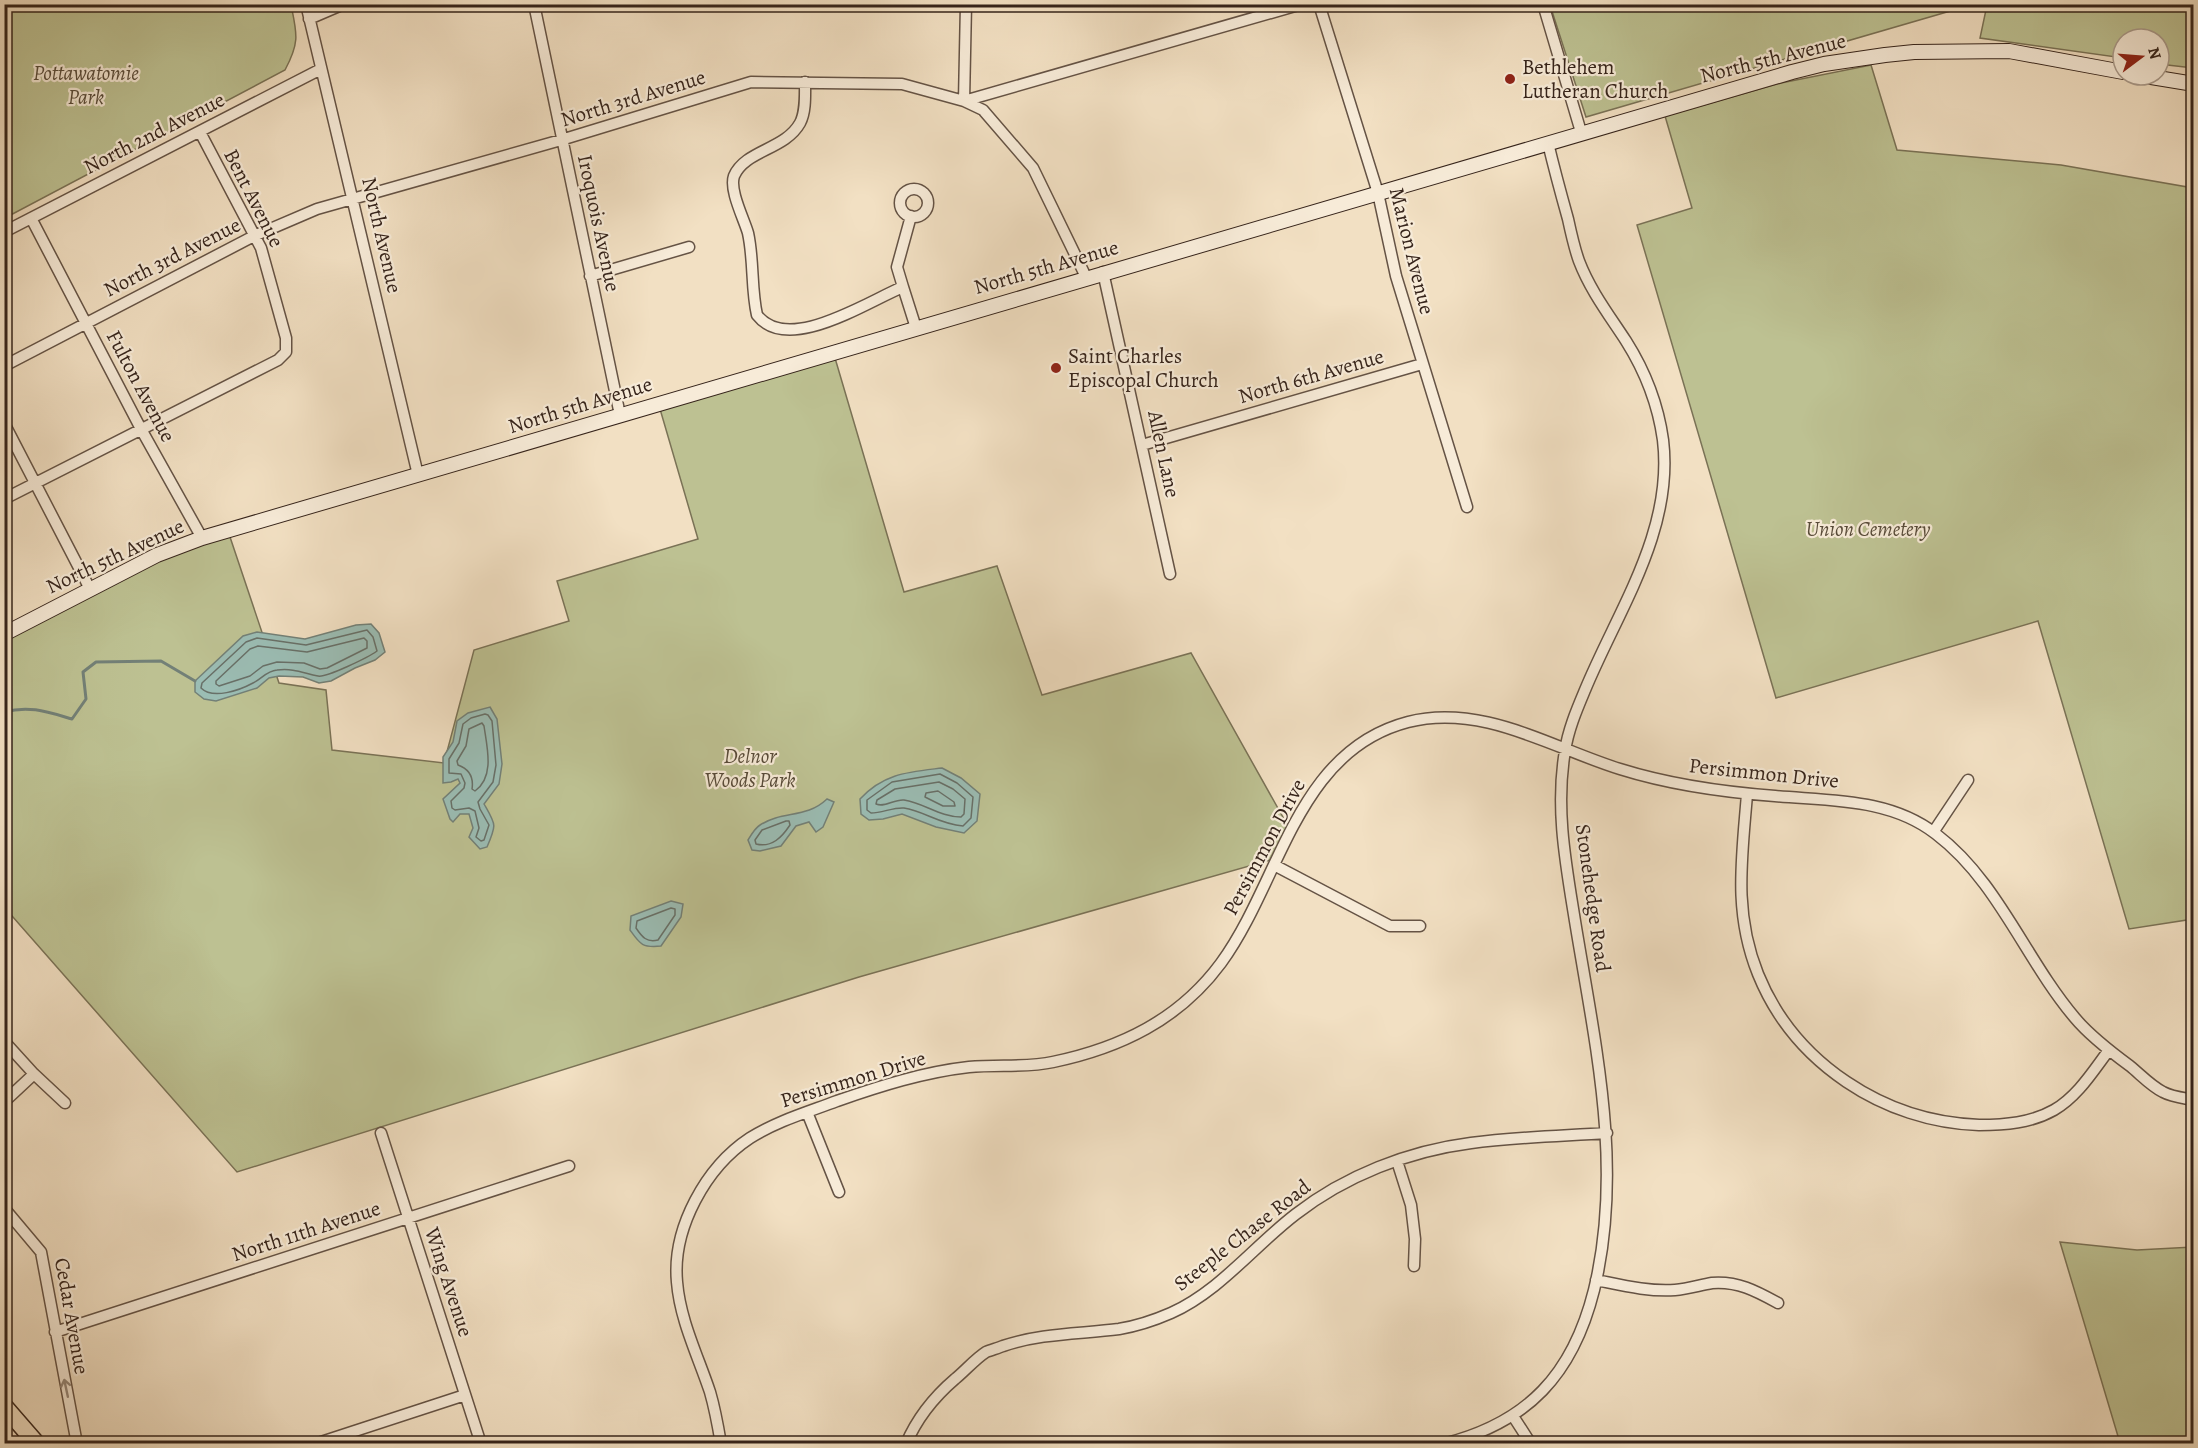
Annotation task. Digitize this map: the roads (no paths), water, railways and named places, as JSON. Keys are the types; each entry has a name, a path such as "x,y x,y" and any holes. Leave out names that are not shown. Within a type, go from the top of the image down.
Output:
{"main road":[{"name":"North 5th Avenue","path":"4,633 157,555 202,538 1103,272 1792,72 1884,55 2009,51 2111,70"},
{"path":"2171,80 2193,84"},
{"path":"6,1412 37,1443"}],"street":[{"name":"North Avenue","path":"306,4 418,475"},
{"path":"309,19 344,4"},
{"name":"Iroquois Avenue","path":"534,4 620,415"},
{"path":"966,4 964,101 1302,4"},
{"name":"Marion Avenue","path":"1319,4 1378,193 1396,276 1467,507"},
{"path":"1543,4 1581,132"},
{"name":"North 2nd Avenue","path":"4,232 321,69"},
{"name":"North 3rd Avenue","path":"4,366 254,236 317,208 354,200 752,82 908,85 964,101 983,110 1033,168 1086,277"},
{"path":"805,82 801,122 788,138 742,164 734,177 732,186 748,233 757,315 762,322 780,329 810,328 903,287"},
{"name":"Bent Avenue","path":"141,429 278,360 286,352 286,338 261,248 200,132"},
{"name":"Stonehedge Road","path":"1443,1443 1487,1430 1513,1416 1532,1401 1553,1379 1571,1353 1586,1320 1604,1244 1607,1133 1602,1088 1561,832 1565,750 1578,706 1592,671 1644,562 1661,499 1664,471 1663,441 1656,404 1645,374 1596,297 1579,261 1548,143"},
{"path":"911,216 897,267 916,328"},
{"name":"Fulton Avenue","path":"31,218 141,429 202,538"},
{"path":"590,276 689,247"},
{"name":"Allen Lane","path":"1103,272 1170,574"},
{"name":"North 6th Avenue","path":"1142,446 1422,364"},
{"path":"4,423 90,589"},
{"path":"4,500 141,429"},
{"name":"Persimmon Drive","path":"721,1443 711,1396 683,1316 676,1279 679,1246 688,1216 701,1191 722,1161 746,1140 774,1124 865,1091 920,1076 972,1067 1041,1065 1082,1056 1129,1040 1163,1019 1216,969 1244,926 1274,865 1322,779 1362,741 1384,730 1412,721 1438,717 1482,720 1649,778 1709,790 1862,803 1892,811 1934,831 1968,863 1989,890 2034,962 2077,1021 2109,1050 2166,1094 2193,1100"},
{"path":"1934,831 1968,780"},
{"path":"1747,794 1739,887 1742,916 1758,975 1776,1009 1795,1035 1823,1065 1852,1087 1917,1115 1945,1122 2000,1125 2028,1121 2054,1110 2079,1090 2109,1050"},
{"path":"1274,865 1390,926 1420,926"},
{"path":"4,1041 65,1103"},
{"path":"4,1102 34,1074"},
{"path":"807,1112 839,1192"},
{"name":"Wing Avenue","path":"381,1133 481,1443"},
{"name":"Steeple Chase Road","path":"906,1443 932,1399 986,1352 1021,1340 1121,1329 1149,1322 1174,1312 1195,1300 1214,1285 1287,1221 1316,1199 1368,1171 1397,1161 1470,1143 1607,1133"},
{"path":"1397,1161 1411,1205 1415,1239 1414,1266"},
{"name":"North 11th Avenue","path":"55,1332 569,1166"},
{"name":"Cedar Avenue","path":"4,1208 41,1252 77,1443"},
{"path":"1596,1280 1633,1287 1674,1290 1713,1283 1735,1283 1752,1288 1778,1303"},
{"path":"315,1443 465,1395"},
{"path":"1513,1416 1531,1443"}],"water":[{"path":"371,624 379,633 385,652 375,660 331,681 319,683 303,677 279,676 269,678 257,688 216,701 204,699 195,692 195,681 243,636 257,632 305,639 356,625"},
{"path":"490,707 497,719 502,764 499,784 484,804 493,821 494,829 487,847 480,849 469,837 473,828 469,814 460,814 453,822 450,819 443,799 460,783 458,779 443,783 443,757 453,742 457,721 468,713"},
{"path":"942,768 961,778 980,794 977,821 964,833 936,827 902,814 869,820 861,814 860,799 878,784 898,775"},
{"path":"827,799 834,802 823,827 816,832 809,822 796,826 781,846 760,851 752,850 748,840 760,825 777,817 811,809"},
{"path":"671,901 683,904 681,917 661,946 642,944 630,930 631,916"}],"waterway":[{"path":"4,712 31,709 72,719 86,699 83,672 96,662 161,661 195,681"}],"place":[{"name":"Bethlehem Lutheran Church","path":"1510,79"},
{"name":"Saint Charles Episcopal Church","path":"1056,368"}],"park label":[{"name":"Pottawatomie Park","path":"86,85"},
{"name":"Union Cemetery","path":"1868,529"},
{"name":"Delnor Woods Park","path":"750,768"}]}
